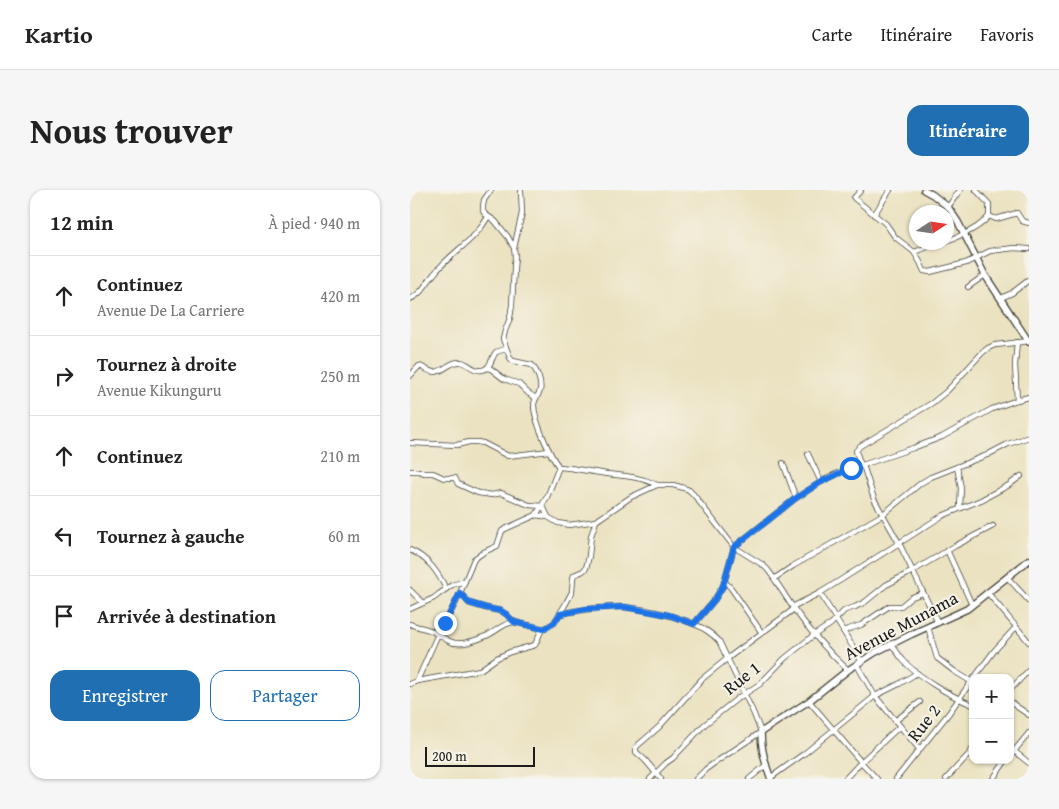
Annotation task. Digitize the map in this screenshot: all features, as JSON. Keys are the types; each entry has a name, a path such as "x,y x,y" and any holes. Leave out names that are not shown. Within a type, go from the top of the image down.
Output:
{"street":[{"path":"491,190 484,200 485,214 495,221 508,237 516,256 510,318 503,339 513,361 529,364 535,369 540,385 534,406 535,413 555,462 560,466 630,477 650,481 657,485"},
{"path":"514,248 522,213 521,190"},
{"path":"860,190 854,198 886,224 895,236 914,252 923,270 927,272 966,264 990,251 1016,248 1029,249"},
{"path":"874,215 890,190"},
{"path":"924,190 946,205"},
{"path":"949,205 960,190"},
{"path":"954,238 983,223 989,216 989,204 976,190"},
{"path":"989,216 996,219 1017,213 1022,221 1029,223"},
{"path":"410,299 418,295 434,273 481,229 488,217"},
{"path":"954,217 985,275 1029,342"},
{"path":"914,252 919,250"},
{"path":"968,287 985,275"},
{"path":"1001,298 1029,280"},
{"path":"1022,332 1029,332"},
{"path":"938,623 892,529 882,515 856,451 860,446 932,403 988,348 1017,342 1029,342"},
{"path":"1017,342 1015,365 1017,400"},
{"path":"410,376 419,366 436,372 454,362 463,362 474,370 481,371 491,363 496,352 506,349"},
{"path":"487,368 504,380 519,384 536,398"},
{"path":"694,624 715,599 725,582 734,547 796,498 836,474 942,437 992,409 1029,397"},
{"path":"775,578 882,515 921,483 942,472 1029,437"},
{"path":"410,443 457,445 477,442 483,443 508,456 549,451"},
{"path":"808,454 821,482"},
{"path":"783,464 796,498"},
{"path":"417,681 438,634 460,593 474,559 498,546 502,531 536,515 543,506 560,466"},
{"path":"957,467 961,488 960,508"},
{"path":"410,471 419,470 444,478 453,477 458,484 478,493 500,493 529,505 543,506"},
{"path":"661,779 636,752 636,747 659,727 702,679 793,608 942,516 981,500 1021,476"},
{"path":"536,515 548,517 558,523 569,525 596,521 626,500 657,485 673,485 689,490 734,547 768,570 793,608 814,635 848,670"},
{"path":"543,506 548,517"},
{"path":"410,684 417,681 480,670 497,658 510,652 536,645 541,631 554,623 572,592 574,575 586,568 596,521"},
{"name":"Rue 1","path":"650,779 666,763 674,758 704,725 760,684 784,659 814,635 832,624 846,609 865,602 886,585 994,526"},
{"path":"410,550 434,567 446,589"},
{"path":"947,550 972,605"},
{"name":"Avenue Munama","path":"761,732 809,701 848,670 876,652 954,616 972,605 1029,560"},
{"path":"1007,577 1029,602"},
{"path":"410,609 464,581"},
{"path":"725,582 762,633"},
{"path":"410,590 423,603"},
{"path":"987,592 1029,642"},
{"path":"460,593 469,603 501,611 514,622"},
{"path":"820,593 843,631 875,696 920,750"},
{"path":"843,631 861,625 890,606 901,606 912,597 923,593"},
{"path":"560,614 586,609 624,607 669,615 694,624 715,637 728,658 761,732 762,751 770,779 875,696 917,673"},
{"path":"410,624 438,634 450,642 460,644 476,640 496,631 503,625 514,622 544,629"},
{"path":"928,627 937,658 946,666 969,678"},
{"name":"Rue 2","path":"977,674 1016,627"},
{"path":"892,644 903,660 917,673 959,700 969,704"},
{"path":"1014,686 1029,670"},
{"name":"Rue 2","path":"896,779 959,700 969,685"},
{"path":"809,701 877,779"},
{"path":"895,721 920,702"},
{"path":"1014,705 1029,715"},
{"name":"Rue 2","path":"845,779 900,726"},
{"path":"696,779 706,769 761,732"},
{"path":"1014,751 1029,733"},
{"path":"946,779 969,754"},
{"path":"1014,754 1029,763"},
{"path":"993,779 1003,764"},
{"path":"749,779 766,765"}],"route":[{"path":"445,623 460,593 469,603 501,611 514,622 544,629 554,623 560,614 586,609 614,607 669,615 694,624 715,599 723,586 734,547 796,498 821,482 851,468"}]}
